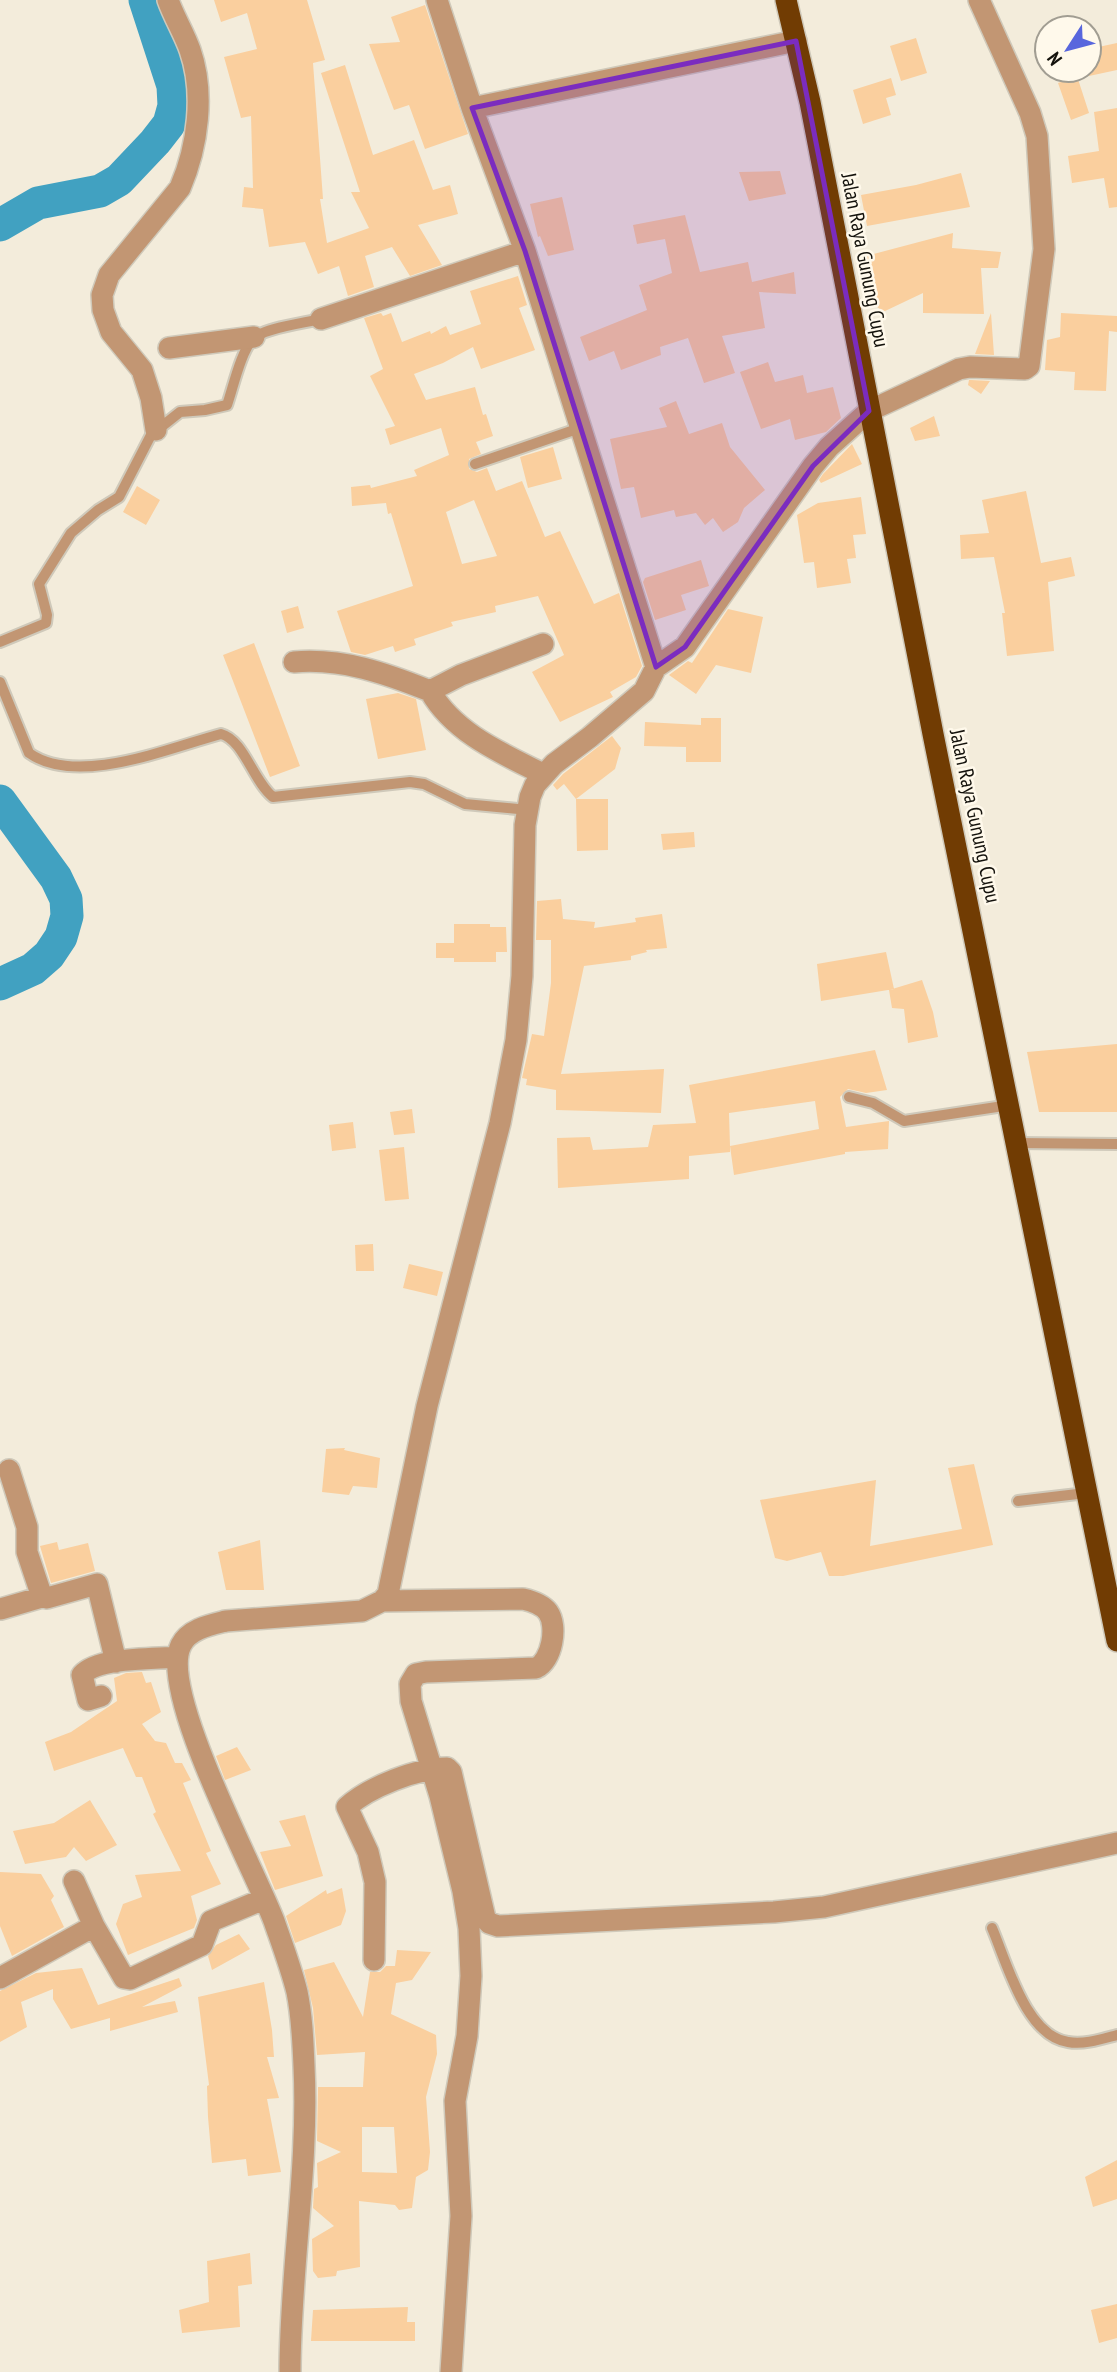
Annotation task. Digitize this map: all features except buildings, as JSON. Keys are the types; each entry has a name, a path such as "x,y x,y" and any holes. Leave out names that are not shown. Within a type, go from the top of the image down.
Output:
{"highway":[{"name":"Jalan Raya Gunung Cupu","path":"786,0 1117,1641"}],"street":[{"path":"156,430 151,398 142,370 111,332 103,310 102,295 108,275 180,188 187,173 195,138 197,81 190,50 168,0"},
{"path":"437,0 472,108 525,251 656,667"},
{"path":"290,2372 290,2324 302,2194 305,2094 297,1992 264,1899 208,1774 185,1708 177,1657 187,1636 212,1624 362,1611 382,1601 388,1594 427,1406 500,1123 512,1063 523,976 525,825 535,785 543,774 644,691 656,667 685,647 813,466 843,433 869,411 959,369 1025,369 1029,363 1044,249 1037,136 1030,113 979,0"},
{"path":"472,108 796,41"},
{"path":"321,319 525,251"},
{"path":"169,348 254,337"},
{"path":"430,691 461,675 543,644"},
{"path":"294,662 321,660 355,666 393,676 430,691 439,707 454,722 500,752 543,774"},
{"path":"9,1470 27,1527 27,1552 42,1597"},
{"path":"1,1609 95,1584 99,1586 116,1662"},
{"path":"382,1601 523,1599 542,1606 552,1621 548,1656 542,1665 536,1668 426,1672 416,1674 412,1678 410,1691 411,1702 437,1768 440,1796 469,1928 471,1976 467,2036 455,2101 460,2216 451,2372"},
{"path":"101,1696 88,1700 82,1675 93,1667 116,1662 177,1657"},
{"path":"374,1960 375,1882 368,1852 347,1807 394,1781 437,1768 450,1769 485,1918 489,1923 498,1926 775,1912 824,1907 1117,1843"},
{"path":"74,1881 94,1926 124,1978 130,1979 202,1945 211,1921 264,1899"},
{"path":"0,1978 94,1926"}],"lane":[{"path":"0,642 46,623 47,615 39,584 71,533 98,510 119,497 151,435 180,412 205,411 227,405 247,347 254,337 321,319"},
{"path":"475,464 580,428"},
{"path":"0,682 29,753 51,763 88,768 125,762 221,734 234,740 262,789 273,797 410,782 424,785 473,806 528,810"},
{"path":"849,1097 873,1103 904,1121 1010,1105"},
{"path":"1015,1143 1117,1144"},
{"path":"1018,1502 1087,1493"},
{"path":"992,1928 1024,2003 1041,2028 1068,2042 1083,2042 1117,2035"}],"highlighted area":[{"path":"796,41 869,411 813,466 685,647 656,667 525,251 472,108"}],"waterway":[{"path":"0,225 38,203 100,191 119,180 169,124 174,106 173,86 145,0"},
{"path":"0,801 56,878 66,899 67,916 61,937 49,955 33,969 0,984"}]}
